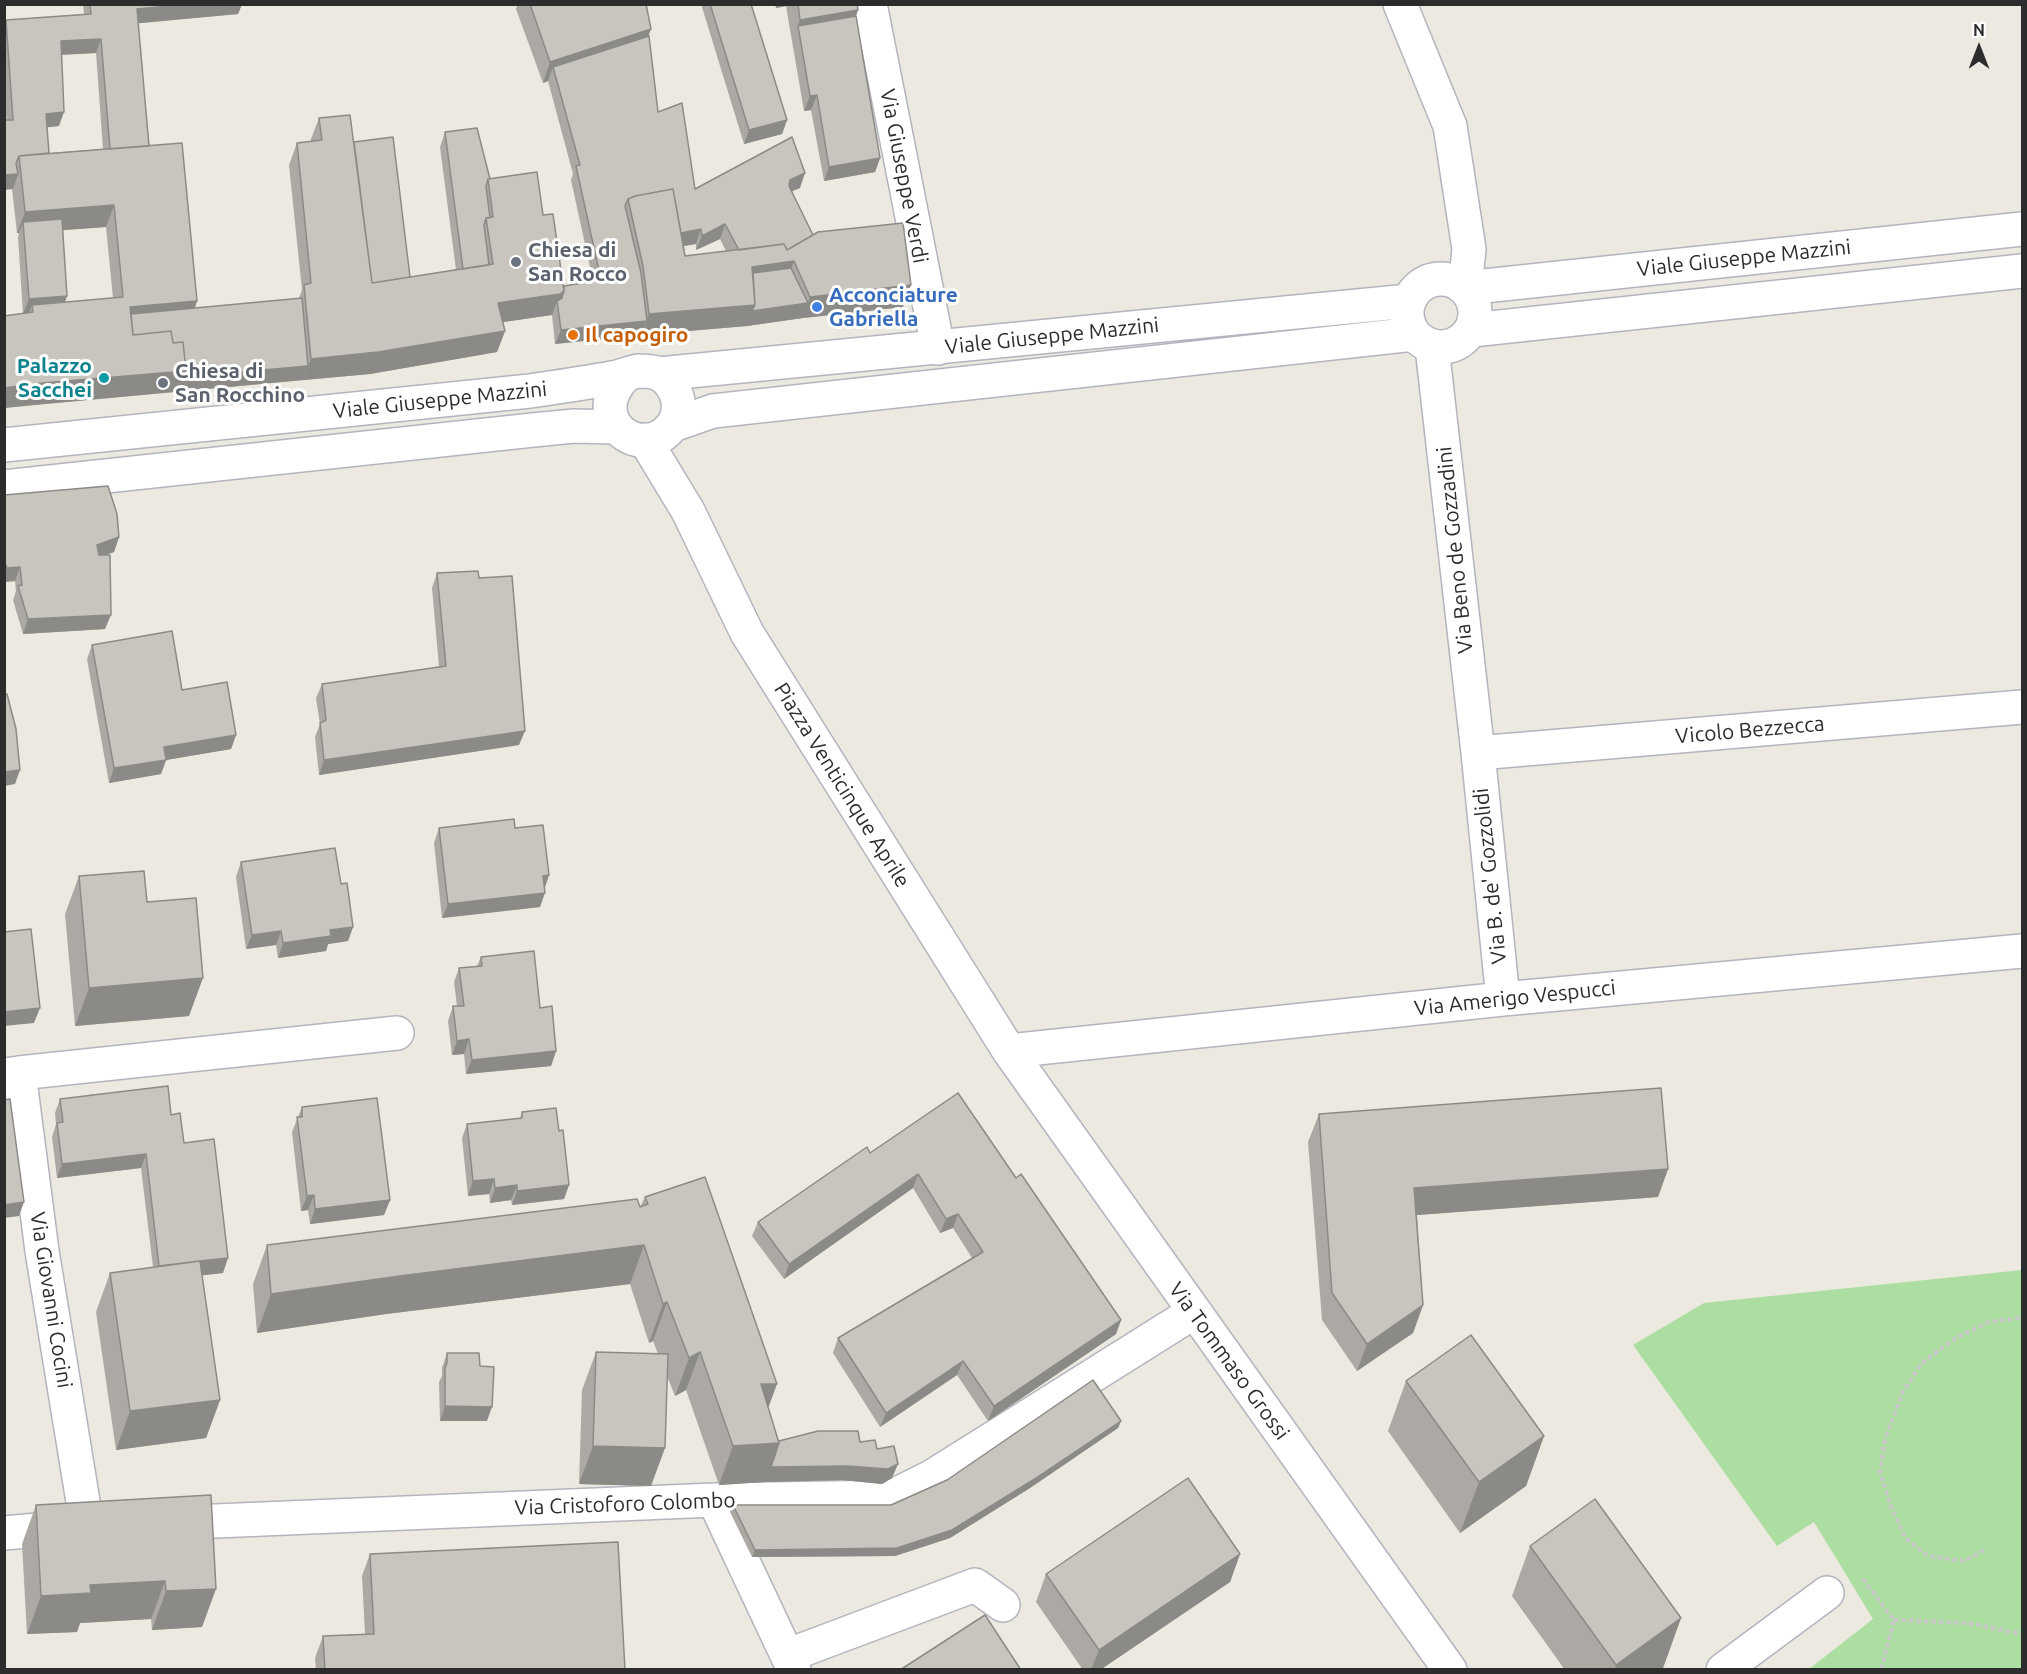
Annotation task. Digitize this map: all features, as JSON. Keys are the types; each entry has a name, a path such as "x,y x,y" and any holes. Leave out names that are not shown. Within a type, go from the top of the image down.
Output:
{"street":[{"name":"Via Giuseppe Verdi","path":"870,4 938,348"},
{"path":"1400,4 1450,126 1469,249 1465,288"},
{"name":"Viale Giuseppe Mazzini","path":"1465,288 2022,229"},
{"name":"Viale Giuseppe Mazzini","path":"1472,330 2022,272"},
{"path":"1444,279 1456,282 1465,288 1472,297 1475,308 1472,330 1455,345 1444,348 1423,341 1408,324 1409,301 1414,291 1433,280 1444,279"},
{"name":"Viale Giuseppe Mazzini","path":"4,445 518,392 581,384 642,371 659,374 1409,301"},
{"name":"Viale Giuseppe Mazzini","path":"4,487 574,426 650,431 713,411 1423,341"},
{"name":"Via Beno de Gozzadini","path":"1423,341 1478,753"},
{"path":"625,376 616,385 611,395 609,407 611,418 650,431 677,415 679,403 676,391 669,381 659,374"},
{"name":"Piazza Venticinque Aprile","path":"650,431 747,633 1009,1051"},
{"name":"Vicolo Bezzecca","path":"1478,753 2022,707"},
{"name":"Via B. de' Gozzolidi","path":"1478,753 1503,999"},
{"name":"Via Amerigo Vespucci","path":"1009,1051 1503,999 2022,951"},
{"name":"Via Giovanni Cocini","path":"87,1526 12,1074 397,1033"},
{"name":"Via Tommaso Grossi","path":"1009,1051 1450,1670"},
{"name":"Via Cristoforo Colombo","path":"4,1533 128,1524 714,1500 891,1497 933,1476 1194,1312"},
{"path":"714,1500 791,1662 975,1586 1003,1605"},
{"path":"1723,1670 1827,1593"}],"path":[{"path":"1984,1550 1964,1561 1928,1556 1905,1538 1880,1472 1885,1439 1903,1392 1922,1364 1954,1339 1989,1322 2022,1318"},
{"path":"1827,1593 1859,1574 1894,1620"},
{"path":"1894,1620 1968,1623 2022,1634"},
{"path":"1881,1670 1894,1620"}],"green space":[{"path":"2022,1270 2022,1669 1809,1669 1873,1619 1814,1522 1777,1546 1633,1345 1704,1303"}],"building":[{"path":"90,4 190,4 137,9 149,146 110,149 101,39 61,41 64,112 46,114 49,153 19,156 16,163 18,174 4,175 4,120 13,120 6,20 91,14"},
{"path":"530,4 646,4 651,29 550,62"},
{"path":"710,4 751,4 787,120 749,130"},
{"path":"798,4 857,4 858,10 800,20"},
{"path":"856,16 880,158 829,167 817,95 810,96 798,26"},
{"path":"649,36 658,112 682,103 695,189 792,137 805,173 790,180 789,186 813,235 787,250 784,244 739,250 725,224 702,236 701,229 681,233 673,189 635,196 628,199 625,206 641,273 647,321 561,330 557,301 562,298 564,286 601,280 576,166 580,165 553,67"},
{"path":"350,115 372,283 493,264 486,218 493,217 488,179 537,172 543,215 553,214 564,291 560,294 498,303 505,331 378,352 311,359 304,285 311,283 297,143 322,140 319,118"},
{"path":"477,128 490,179 486,186 490,218 486,218 484,225 489,265 463,269 445,132"},
{"path":"393,137 410,277 372,283 354,142"},
{"path":"182,143 197,301 130,307 133,335 171,331 173,343 183,342 186,371 4,388 4,316 33,312 32,305 123,297 114,205 25,212 19,156"},
{"path":"673,189 685,256 784,244 787,250 818,232 903,223 911,285 810,297 794,261 752,267 755,305 649,314 643,266 628,199"},
{"path":"62,219 67,296 29,299 23,222"},
{"path":"791,268 808,303 752,311 755,305 753,273"},
{"path":"302,298 308,366 183,377 186,371 183,342 173,343 171,331 133,335 131,314"},
{"path":"108,486 117,514 119,537 97,545 99,555 110,555 111,615 28,619 18,586 22,585 20,567 7,568 4,560 4,495"},
{"path":"478,571 479,578 512,576 525,731 324,760 320,723 326,720 322,684 446,666 437,573"},
{"path":"172,631 182,690 227,682 236,735 164,747 166,760 114,768 92,645"},
{"path":"7,694 16,729 20,770 4,772 4,695"},
{"path":"514,819 515,828 543,825 549,875 543,876 545,893 448,904 439,828"},
{"path":"335,848 341,884 347,883 353,927 330,930 331,936 283,943 281,931 252,935 241,862"},
{"path":"144,871 147,902 196,898 203,978 89,988 79,876"},
{"path":"31,929 40,1008 4,1012 4,932"},
{"path":"534,951 540,1008 552,1006 556,1051 472,1060 469,1039 457,1041 453,1006 464,1006 459,968 482,966 481,957"},
{"path":"168,1086 171,1115 180,1113 184,1143 214,1139 228,1258 159,1266 146,1154 62,1164 57,1123 63,1122 60,1099"},
{"path":"1661,1088 1668,1169 1414,1188 1423,1305 1367,1344 1332,1293 1319,1114"},
{"path":"958,1093 1016,1178 1021,1174 1121,1320 994,1406 963,1361 886,1413 838,1338 983,1252 958,1214 946,1219 918,1174 789,1264 758,1222 867,1147 870,1153"},
{"path":"377,1098 390,1200 315,1209 314,1195 307,1196 297,1117 302,1117 302,1107"},
{"path":"10,1099 24,1202 4,1205 4,1100"},
{"path":"556,1108 559,1131 563,1130 569,1185 517,1191 517,1185 495,1188 494,1179 473,1181 467,1124 522,1118 522,1112"},
{"path":"705,1177 777,1384 761,1384 779,1443 733,1446 700,1352 689,1358 667,1302 663,1304 644,1245 271,1294 267,1245 637,1199 640,1207 648,1204 645,1197"},
{"path":"200,1261 220,1400 130,1411 110,1273"},
{"path":"1471,1335 1544,1436 1479,1482 1406,1381"},
{"path":"596,1352 668,1354 665,1448 593,1446"},
{"path":"447,1353 479,1353 480,1366 494,1367 492,1407 445,1406"},
{"path":"1093,1380 1121,1421 1033,1480 952,1530 897,1548 755,1550 733,1505 891,1505 947,1480"},
{"path":"818,1431 858,1431 860,1442 875,1440 877,1449 894,1446 898,1464 888,1469 847,1466 771,1467 779,1441"},
{"path":"1188,1478 1240,1554 1099,1650 1046,1574"},
{"path":"211,1495 216,1589 166,1591 165,1581 90,1585 91,1593 41,1596 36,1505"},
{"path":"1595,1499 1681,1618 1616,1665 1530,1546"},
{"path":"618,1542 625,1670 325,1670 323,1636 374,1634 370,1554"},
{"path":"985,1615 1021,1670 900,1670"}],"place":[{"name":"Chiesa di San Rocco","path":"516,262"},
{"name":"Acconciature Gabriella","path":"817,307"},
{"name":"Il capogiro","path":"573,335"},
{"name":"Palazzo Sacchei","path":"104,378"},
{"name":"Chiesa di San Rocchino","path":"163,383"}]}
